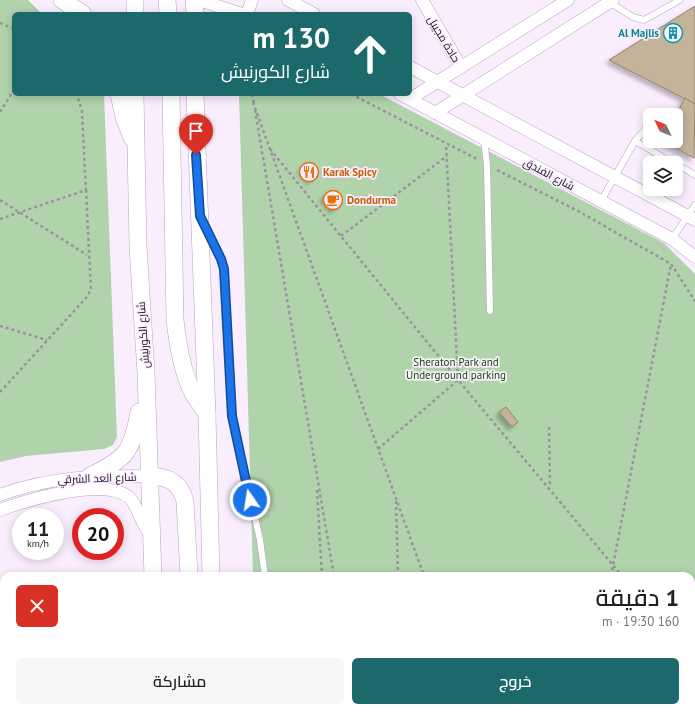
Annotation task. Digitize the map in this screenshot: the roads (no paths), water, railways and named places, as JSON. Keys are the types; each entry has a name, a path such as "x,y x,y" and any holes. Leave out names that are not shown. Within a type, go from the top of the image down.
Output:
{"main road":[{"path":"62,0 80,12"},
{"path":"135,0 135,12"},
{"path":"167,0 168,12"},
{"path":"194,0 195,12"},
{"path":"119,96 124,117 136,146"},
{"name":"شارع الكورنيش","path":"135,96 138,246 146,372 153,572"},
{"path":"171,96 175,320 178,342 185,371 193,393 208,414"},
{"path":"195,96 208,414 212,572"},
{"path":"195,124 203,104 204,96"},
{"path":"90,476 116,463 130,447 136,429 146,372"},
{"path":"149,476 161,476 171,480 183,492 186,501 189,572"}],"street":[{"path":"199,0 236,12"},
{"path":"248,12 252,0"},
{"path":"288,0 310,12"},
{"name":"حادة مجيبل","path":"412,94 438,83 461,67 422,0"},
{"path":"461,67 568,0"},
{"path":"435,113 611,1"},
{"path":"412,68 691,218"},
{"name":"شارع الفندق","path":"405,97 672,239 695,258"},
{"name":"شارع العد الشرقي","path":"0,495 23,486 48,480 90,476 149,476"},
{"name":"شارع العد الشرقي","path":"0,510 24,501 54,494 88,490 118,491 134,503 140,520 151,535"}],"lane":[{"path":"611,1 633,17 644,20 680,0"},
{"path":"601,201 635,141 643,132"},
{"path":"484,139 487,164 490,311"},
{"path":"635,141 661,156"},
{"path":"683,168 695,175"},
{"path":"672,239 691,218 695,205"},
{"path":"200,216 221,259 224,269 232,416 260,540 264,572"}],"place":[{"name":"Al Majlis","path":"673,33"},
{"name":"Karak Spicy","path":"309,172"},
{"name":"Dondurma","path":"333,200"}],"park label":[{"name":"Sheraton Park and Underground parking","path":"456,368"}]}
